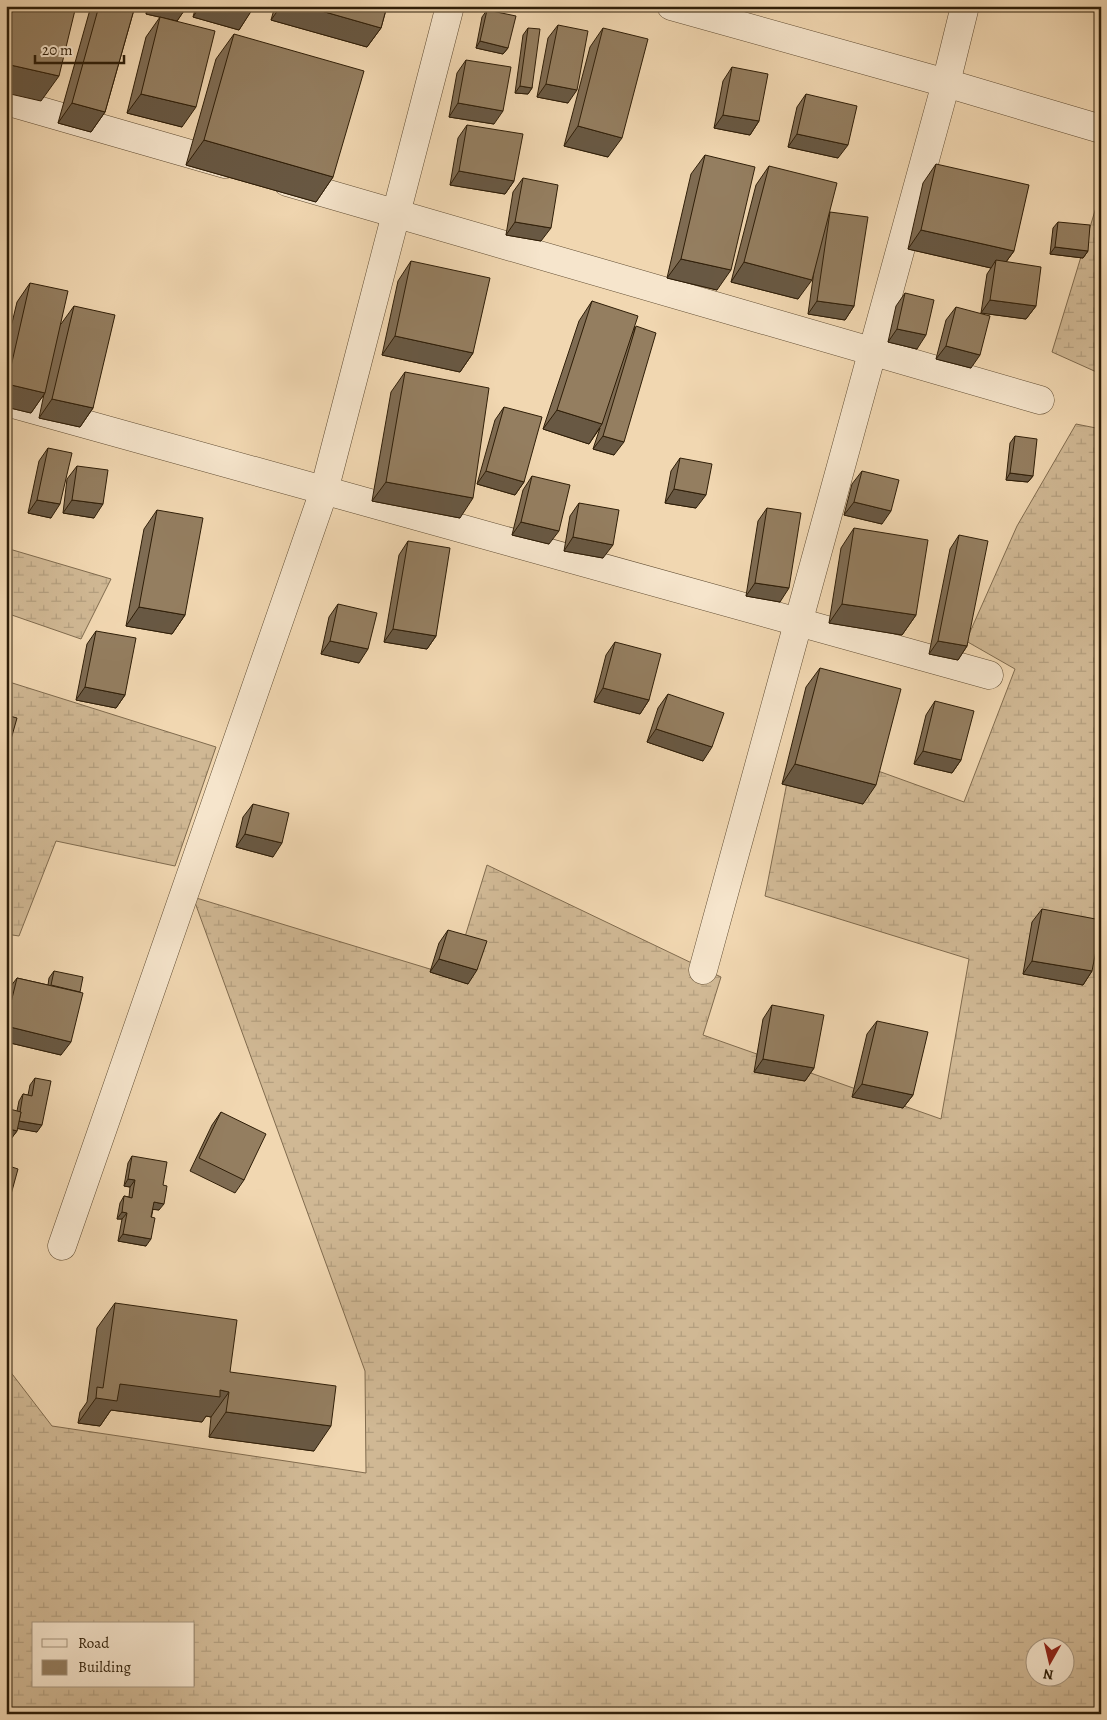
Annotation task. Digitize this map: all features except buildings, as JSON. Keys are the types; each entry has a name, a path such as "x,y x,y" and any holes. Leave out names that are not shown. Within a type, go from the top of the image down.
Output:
{"street":[{"path":"62,1246 324,491 450,6"},
{"path":"671,6 946,83 1101,130"},
{"path":"703,970 946,83 965,6"},
{"path":"6,101 1040,400"},
{"path":"6,402 989,675"}],"green space":[{"path":"1101,191 1101,374 1052,352"},
{"path":"1076,424 1101,429 1101,1714 6,1714 6,1366 52,1426 366,1473 365,1371 193,897 453,976 487,865 721,977 703,1035 941,1119 969,959 765,896 795,741 964,802 1015,669 966,641 1017,526"},
{"path":"6,548 111,579 81,639 6,613"},
{"path":"6,681 216,747 175,866 56,841 19,936 6,934"}]}
